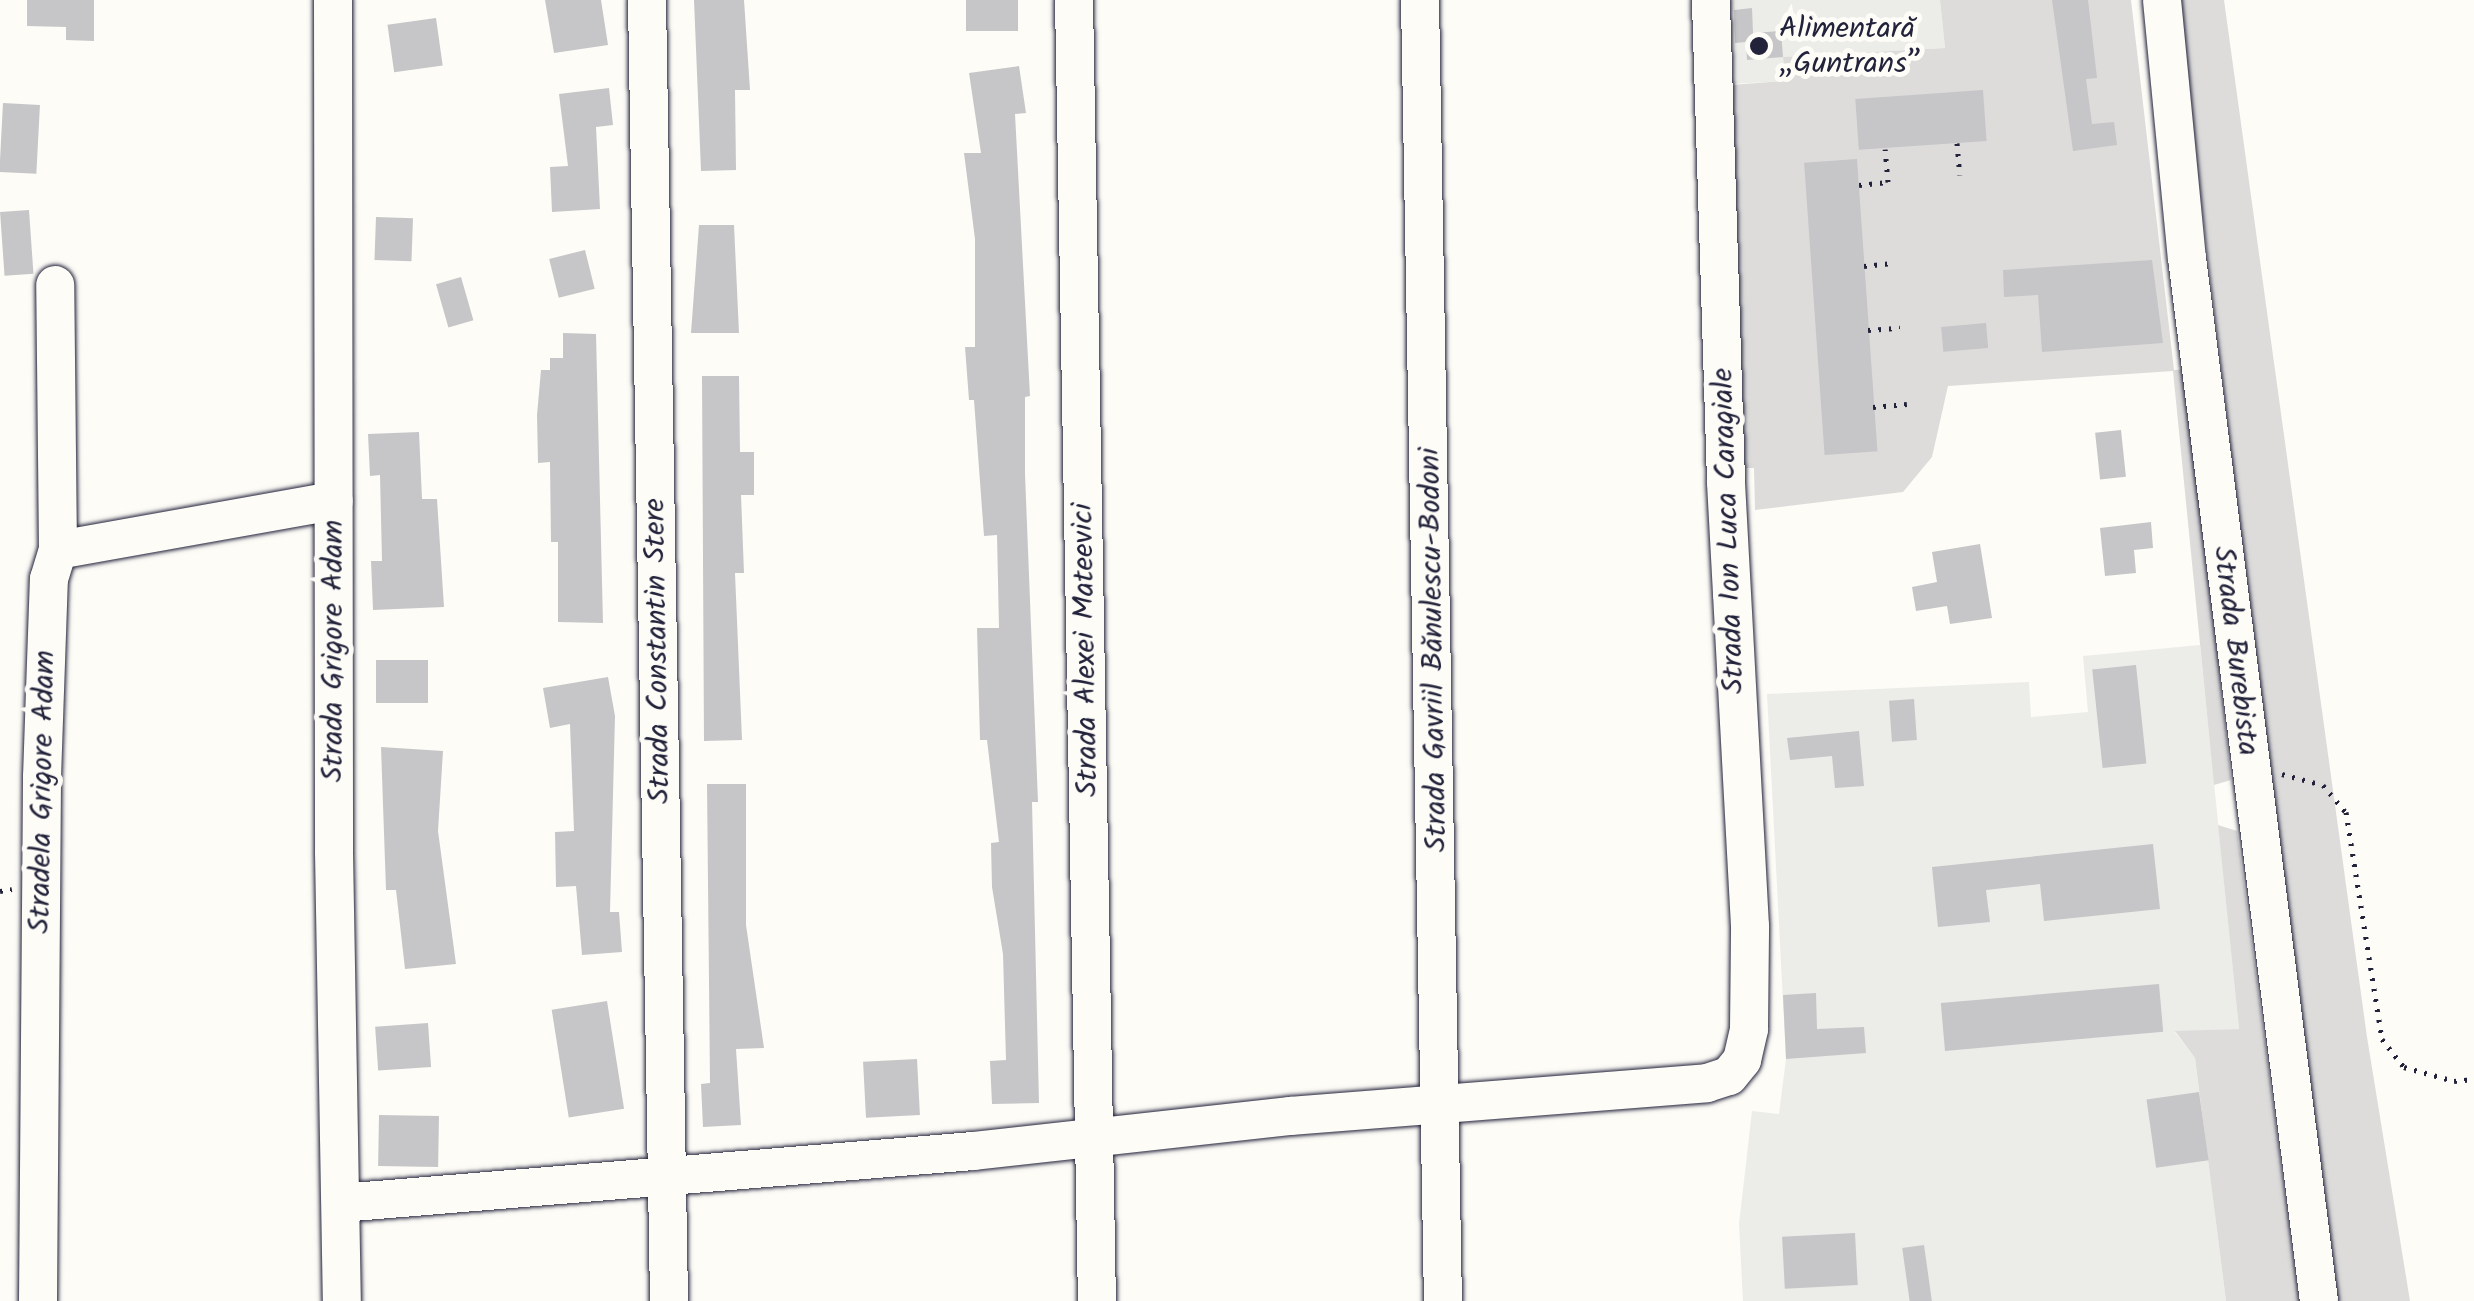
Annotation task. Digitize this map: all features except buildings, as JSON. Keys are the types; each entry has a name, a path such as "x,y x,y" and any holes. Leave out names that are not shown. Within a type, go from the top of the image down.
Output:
{"street":[{"name":"Strada Grigore Adam","path":"333,0 342,1301"},
{"name":"Strada Constantin Stere","path":"647,0 669,1301"},
{"name":"Strada Alexei Mateevici","path":"1074,0 1097,1301"},
{"name":"Strada Gavriil Bănulescu-Bodoni","path":"1420,0 1443,1301"},
{"name":"Strada Ion Luca Caragiale","path":"1442,1104 1708,1083 1729,1076 1742,1060 1749,1029 1750,926 1727,500 1711,0"},
{"name":"Strada Burebista","path":"2162,0 2250,769 2318,1301"},
{"name":"Stradela Grigore Adam","path":"38,1301 42,813 49,578 58,550 55,285"},
{"path":"58,550 334,501"},
{"path":"342,1202 665,1178 1442,1104"}],"path":[{"path":"1957,143 1960,174"},
{"path":"1859,186 1888,182 1885,149"},
{"path":"1864,266 1895,264"},
{"path":"1868,330 1900,328"},
{"path":"1873,407 1907,404"},
{"path":"2250,769 2323,784 2346,812 2382,1040 2404,1068 2454,1081 2474,1079"}],"shaded area":[{"path":"1728,0 1940,0 1945,48 1783,57 1785,81 1731,84"},
{"path":"1940,0 2131,0 2174,370 2187,369 2231,780 2214,785 2173,371 1948,386 1932,457 1903,492 1755,510 1754,468 1739,468 1731,85 1785,81 1783,57 1945,48"},
{"path":"2177,0 2224,0 2367,1037 2410,1301 2333,1301"},
{"path":"2200,645 2239,1029 2175,1032 2195,1058 2226,1301 1743,1301 1739,1224 1752,1111 1779,1114 1786,1059 1767,694 2029,682 2031,717 2088,712 2083,656"},
{"path":"2218,825 2237,831 2299,1301 2226,1301 2195,1058 2175,1031 2239,1029"}],"place":[{"name":"Alimentară „Guntrans”","path":"1759,46"}]}
